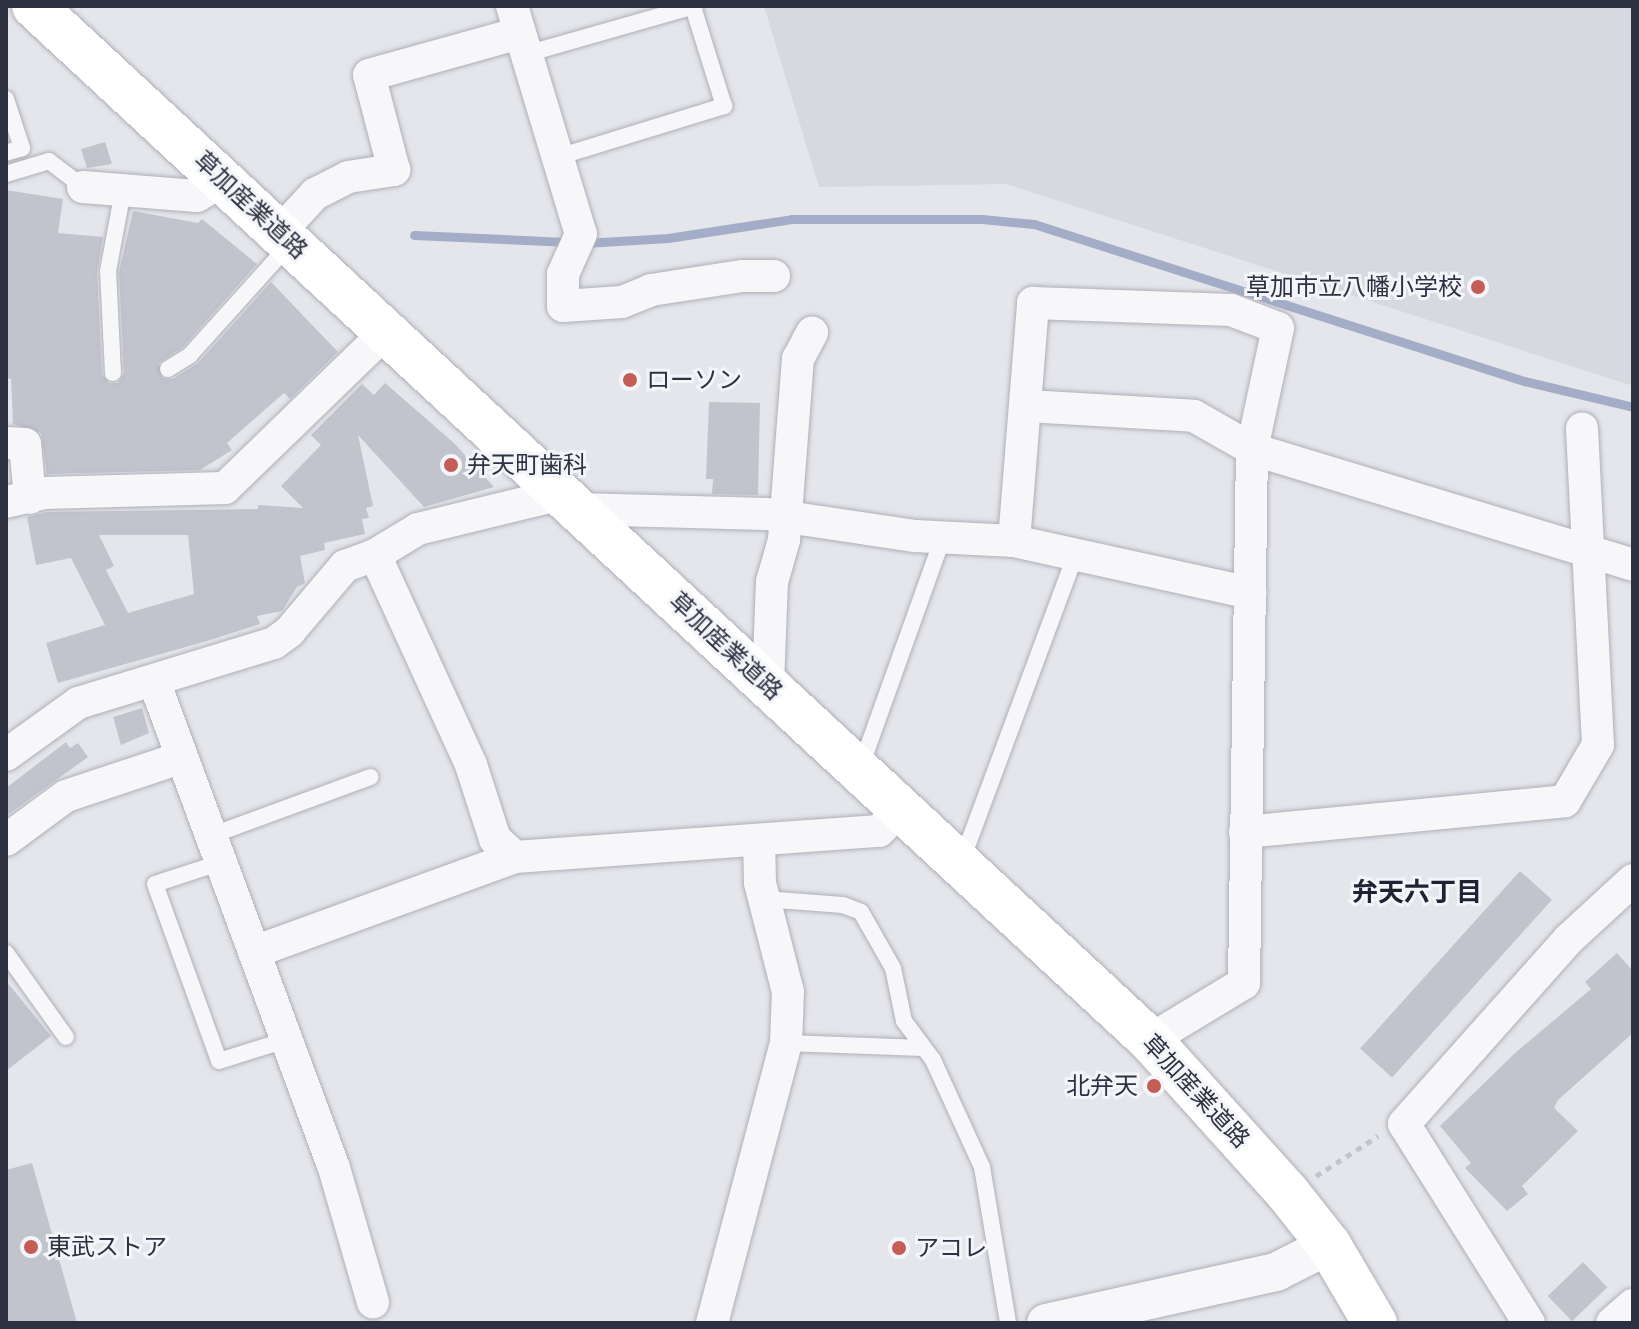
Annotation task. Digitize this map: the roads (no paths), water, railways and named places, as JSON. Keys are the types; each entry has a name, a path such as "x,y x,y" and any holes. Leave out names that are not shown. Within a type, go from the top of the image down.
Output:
{"main road":[{"name":"草加産業道路","path":"34,6 1150,1040 1211,1102 1329,1245 1375,1323"}],"street":[{"path":"286,237 315,194 348,177 394,170 369,75 519,31 581,234 563,274 563,306 622,302 651,290 743,276 774,276"},
{"path":"83,187 197,196 224,180"},
{"path":"1014,541 1028,406 1033,303 1231,310 1278,328 1252,449 1244,983 1150,1040"},
{"path":"6,443 25,444 18,500 45,493 225,488 387,331"},
{"path":"768,685 772,582 786,516 798,359 812,333"},
{"path":"1028,406 1194,416 1252,449 1633,565"},
{"path":"1245,832 1565,801 1598,745 1592,554 1582,428"},
{"path":"6,755 78,703 274,643 345,566 375,555 445,519 570,501 786,516 943,537 1014,541 1250,593"},
{"path":"375,555 471,765 495,839 515,857"},
{"path":"154,681 334,1168 373,1302"},
{"path":"6,840 66,796 180,758"},
{"path":"254,952 515,857 879,831 901,809"},
{"path":"712,1323 786,1043 788,992 764,899 759,840"},
{"path":"1529,1323 1404,1124 1569,939 1633,880"},
{"path":"1046,1323 1276,1272 1329,1245"},
{"path":"1612,1323 1633,1305"}],"lane":[{"path":"519,31 694,6 724,106 558,157"},
{"path":"6,99 22,148 6,153"},
{"path":"6,174 49,161 83,187"},
{"path":"113,373 108,271 123,191"},
{"path":"168,369 190,355 286,237"},
{"path":"860,770 943,537"},
{"path":"960,864 1076,554"},
{"path":"286,1040 219,1061 155,884 214,850 370,777"},
{"path":"764,899 843,905 861,912 893,968 904,1021 933,1060 982,1167 1008,1323"},
{"path":"6,953 66,1037"},
{"path":"786,1043 922,1048"}],"waterway":[{"path":"585,243 668,238 792,219 982,219 1034,224 1524,381 1633,407"},
{"path":"414,235 571,242"}],"place":[{"name":"草加市立八幡小学校","path":"1478,287"},
{"name":"ローソン","path":"630,380"},
{"name":"弁天町歯科","path":"451,465"},
{"name":"北弁天","path":"1154,1086"},
{"name":"東武ストア","path":"31,1247"},
{"name":"アコレ","path":"899,1248"}],"district":[{"name":"弁天六丁目","path":"1417,893"}]}
